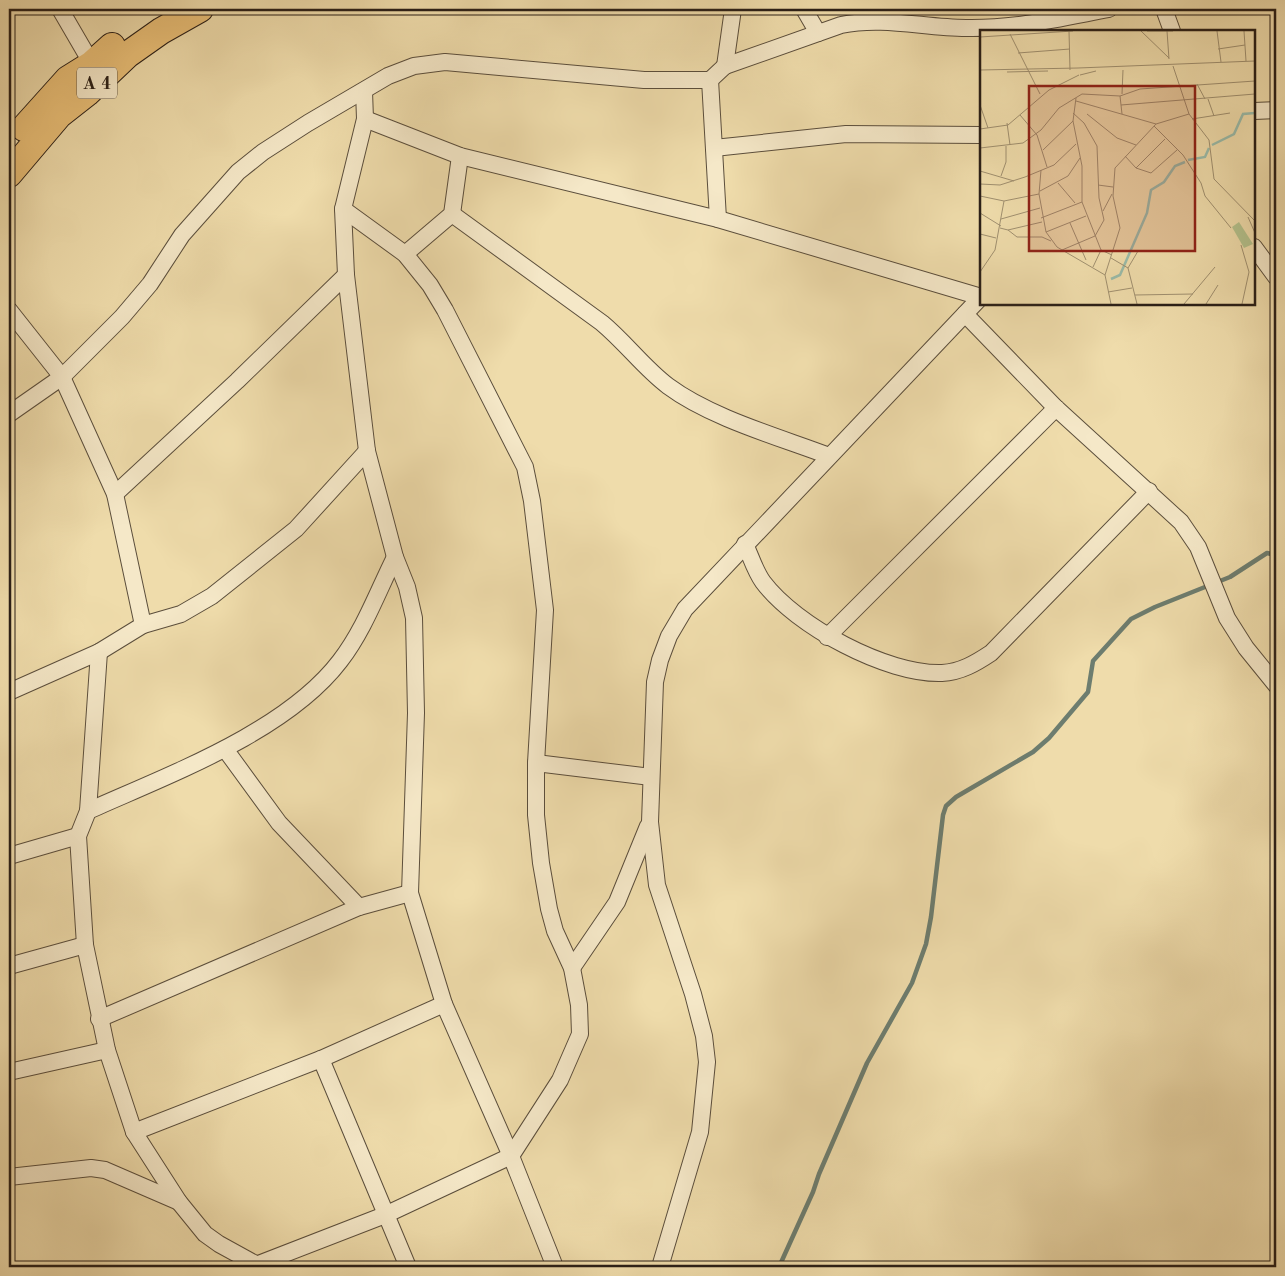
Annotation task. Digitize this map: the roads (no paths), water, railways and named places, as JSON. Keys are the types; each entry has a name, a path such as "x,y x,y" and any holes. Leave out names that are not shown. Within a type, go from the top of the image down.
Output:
{"highway":[{"name":"A 4","path":"9,147 68,79 92,64 123,36 166,9"},
{"name":"A 4","path":"9,174 59,115 87,93 126,55 161,31 200,9"}],"street":[{"path":"60,9 92,64"},
{"path":"725,66 733,9"},
{"path":"804,9 818,33"},
{"path":"9,414 62,377 128,311 150,284 182,235 238,172 263,152 308,123 364,92 388,76 414,66 444,62 644,80 710,80 725,66 858,21 882,20 941,27 991,28 1034,24 1109,9"},
{"path":"1164,9 1172,30"},
{"path":"710,80 718,219"},
{"path":"364,92 366,119 343,209 346,275 367,451 395,556 407,587 414,618 416,713 410,893 444,1004 511,1156 555,1267"},
{"path":"1255,111 1276,110"},
{"path":"366,119 460,156 718,219 980,297"},
{"path":"714,148 846,134 980,134"},
{"path":"405,254 452,214 460,156"},
{"path":"99,652 88,812 78,836 86,945 99,1019 107,1050 134,1132 179,1202 205,1234 258,1266 385,1215 511,1156 560,1080 580,1034 579,1005 572,968 555,931 541,863 536,816 536,763 545,610 532,501 525,467 445,310 430,285 405,254 343,209"},
{"path":"452,214 602,323 621,339 646,367 687,399 829,456"},
{"path":"1257,252 1276,254"},
{"path":"1257,252 1276,277"},
{"path":"115,494 237,381 346,275"},
{"path":"660,1267 700,1132 707,1062 704,1036 693,994 657,885 650,822 656,682 660,660 669,636 685,609 980,298"},
{"path":"9,310 62,377 115,494 143,625"},
{"path":"965,314 1056,408 1149,492 1190,534 1204,560 1227,618 1246,648 1276,685"},
{"path":"827,637 1056,408"},
{"path":"9,692 99,652 143,625 172,618 195,608 245,571 296,529 367,451"},
{"path":"745,544 763,582 779,600 827,637 902,667 922,672 943,673 967,667 991,652 1149,492"},
{"path":"88,812 226,749 305,698 339,662 354,642 395,556"},
{"path":"226,749 279,824 359,907"},
{"path":"536,763 651,777"},
{"path":"572,968 617,902 650,822"},
{"path":"9,856 78,836"},
{"path":"99,1019 359,907 410,893"},
{"path":"9,966 86,945"},
{"path":"134,1132 321,1059 444,1004"},
{"path":"9,1072 107,1050"},
{"path":"321,1059 408,1267"},
{"path":"9,1177 91,1168 105,1170 179,1202"}],"waterway":[{"path":"779,1267 813,1192 867,1063 912,983 926,944 943,815 946,806 956,797 1033,752 1049,738 1088,692 1093,661 1131,619 1155,607 1230,577 1267,553 1276,555"}]}
